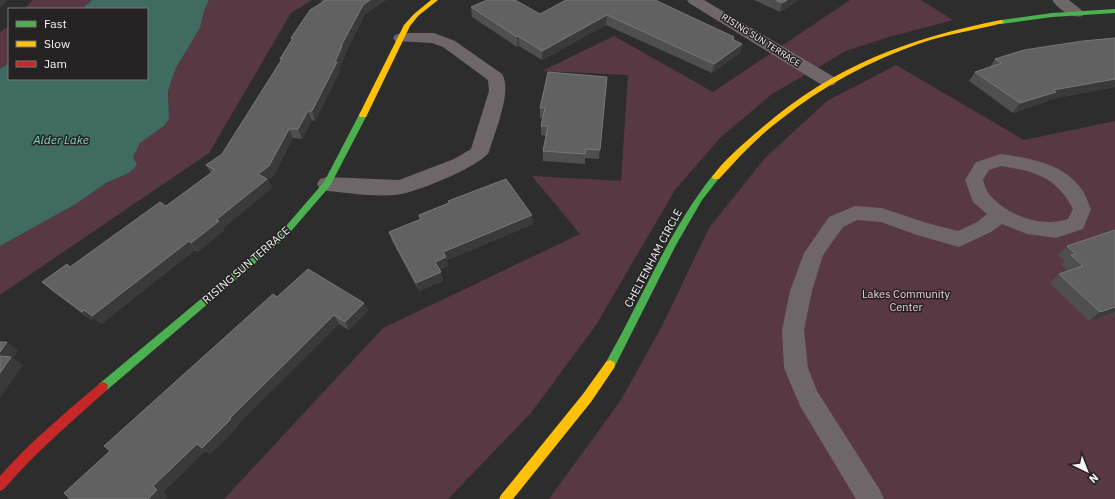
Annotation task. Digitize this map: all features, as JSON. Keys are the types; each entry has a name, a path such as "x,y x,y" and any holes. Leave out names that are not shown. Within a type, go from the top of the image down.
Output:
{"street":[{"name":"RISING SUN TERRACE","path":"0,485 19,462 53,430 283,234 327,184 344,154 407,25 416,15 435,0"},
{"name":"RISING SUN TERRACE","path":"694,0 828,81"},
{"path":"1059,0 1077,13"},
{"name":"CHELTENHAM CIRCLE","path":"505,499 592,391 623,342 686,218 716,177 740,148 778,115 828,81 863,62 947,32 1011,20 1077,13 1115,11"},
{"path":"327,184 400,187 461,164 479,152 498,91 496,78 449,44 434,38 401,38"}],"lane":[{"path":"1001,160 1027,164 1052,174 1074,191 1082,209 1076,224 1056,231 1027,227 1000,215 980,197 974,180 982,166 1001,160"},
{"path":"871,499 808,398 796,368 793,330 801,291 814,253 836,222 855,213 882,215 924,230 959,239 984,227 1000,215"}],"green space":[{"path":"33,0 92,0 83,8 25,8"},
{"path":"209,0 312,0 291,13 209,153 0,295 0,246 76,204 106,183 129,173 132,157 140,143 164,126 169,119 168,91 176,68 200,28 204,11"},
{"path":"850,0 921,0 953,20 889,37 846,51 772,94 720,138 675,190 596,325 531,413 448,499 224,499 383,328 580,234 532,176 621,181 628,75 542,71 614,36 713,92"},
{"path":"8,26 8,64 0,69 0,33"},
{"name":"Lakes Community Center","path":"896,65 1024,140 1115,121 1115,499 549,499 621,400 662,326 709,228 765,158 827,101"}],"water":[{"name":"Alder Lake","path":"92,0 209,0 204,11 200,28 176,68 168,91 169,119 164,126 140,143 133,157 137,165 129,173 106,183 76,204 0,246 0,69 8,64 8,80 148,80 148,8 83,8"}],"building":[{"path":"326,0 370,0 363,5 341,46 335,62 337,62 312,111 308,111 298,129 289,129 269,166 258,174 267,179 216,220 219,221 191,243 189,241 92,316 84,310 82,312 42,282 67,264 70,267 160,202 166,206 215,170 206,165 222,154 282,59 280,59 293,38 291,38 310,10"},
{"path":"487,0 515,0 540,14 566,0 655,0 734,37 732,39 742,44 714,64 607,15 542,51 518,36 517,37 471,7"},
{"path":"776,0 787,0 782,3"},
{"path":"1115,38 1115,79 1053,90 1056,92 1020,103 975,72 1002,63 995,59 1024,50 1083,41"},
{"path":"548,72 607,77 600,150 586,149 585,154 543,151 548,126 541,126 545,108 540,108"},
{"path":"506,179 532,215 443,252 446,257 435,262 441,272 416,283 389,232 421,219 419,215 449,203 448,201"},
{"path":"1115,230 1115,307 1100,312 1059,274 1083,266 1071,255 1076,254 1067,246"},
{"path":"308,269 364,303 345,322 334,315 230,418 231,419 202,448 197,444 153,486 157,490 148,499 70,499 64,493 110,451 104,446 273,294 277,297"},
{"path":"0,342 7,342 0,352"},
{"path":"0,356 11,357 0,373"}],"traffic: fast":[{"path":"1001,22 1052,15 1115,11"},
{"path":"103,387 283,235 327,184 363,115"},
{"path":"610,365 672,244 699,198 716,177"}],"traffic: slow":[{"path":"363,115 407,25 416,15 435,0"},
{"path":"716,177 745,146 777,118 810,94 844,73 919,41 959,30 1001,22"},
{"path":"505,499 587,398 610,365"}],"traffic: jam":[{"path":"0,485 36,446 103,387"}]}
